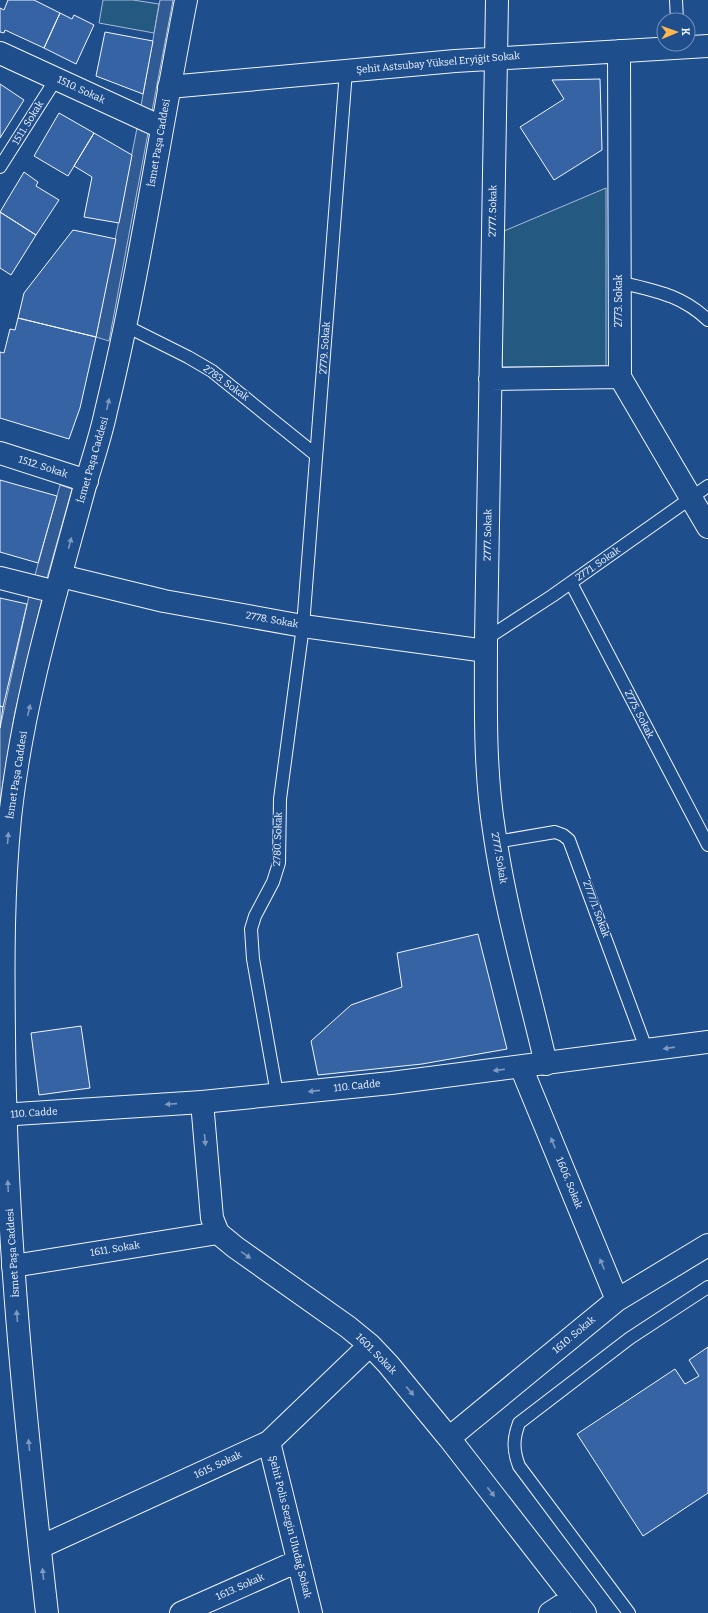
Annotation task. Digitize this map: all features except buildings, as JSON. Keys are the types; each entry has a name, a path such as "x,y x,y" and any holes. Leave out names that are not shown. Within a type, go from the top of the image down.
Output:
{"street":[{"name":"İsmet Paşa Caddesi","path":"47,1613 13,1266 2,1115 4,1006 3,862 24,729 59,584 106,415 126,326 186,0"},
{"name":"2777. Sokak","path":"497,0 486,645 488,773 496,842 504,885 546,1064"},
{"name":"Şehit Astsubay Yüksel Eryiğit Sokak","path":"696,46 708,46"},
{"name":"Şehit Astsubay Yüksel Eryiğit Sokak","path":"169,87 496,58 656,48"},
{"name":"2773. Sokak","path":"619,51 620,377 699,492 708,527"},
{"name":"1510. Sokak","path":"0,53 162,127"},
{"path":"490,379 620,377"},
{"name":"1512. Sokak","path":"0,453 87,481"},
{"name":"2778. Sokak","path":"0,578 59,584 164,600 303,626 486,645"},
{"name":"110. Cadde","path":"2,1115 202,1102 392,1083 708,1042"},
{"name":"1606. Sokak","path":"521,1067 617,1300"},
{"path":"202,1102 211,1208 218,1233"},
{"name":"1611. Sokak","path":"13,1266 218,1233"},
{"name":"1601. Sokak","path":"218,1233 235,1247 348,1327 370,1345 388,1364 449,1438 579,1605"},
{"name":"1610. Sokak","path":"449,1438 617,1300 708,1245"},
{"name":"1615. Sokak","path":"40,1547 269,1442 370,1345"},
{"name":"Şehit Polis Sezgin Uludağ Sokak","path":"269,1442 311,1613"},
{"name":"1613. Sokak","path":"181,1613 298,1561"},
{"path":"550,1613 579,1605"}],"lane":[{"path":"676,0 677,12"},
{"name":"2779. Sokak","path":"303,626 346,71"},
{"name":"1511. Sokak","path":"0,167 56,79"},
{"path":"619,282 678,298 694,308 708,320"},
{"name":"2783. Sokak","path":"126,326 188,356 212,371 316,455"},
{"name":"2771. Sokak","path":"486,645 699,492"},
{"name":"2775. Sokak","path":"571,583 708,845"},
{"name":"2780. Sokak","path":"277,1094 253,959 251,929 255,916 273,882 279,863 280,799 303,626"},
{"name":"2777/1. Sokak","path":"496,842 554,832 563,835 569,840 647,1051"},
{"path":"629,1613 519,1466 514,1454 516,1432 519,1424 630,1338 708,1287"}],"shaded area":[{"path":"103,0 133,0 159,4 154,33 99,23"},
{"path":"160,0 173,0 152,111 141,106"},
{"path":"137,128 148,133 109,341 96,337"},
{"path":"606,188 606,366 502,367 504,231"},
{"path":"60,485 72,489 47,578 35,575"},
{"path":"29,596 42,599 15,712 0,801 0,728"}]}
